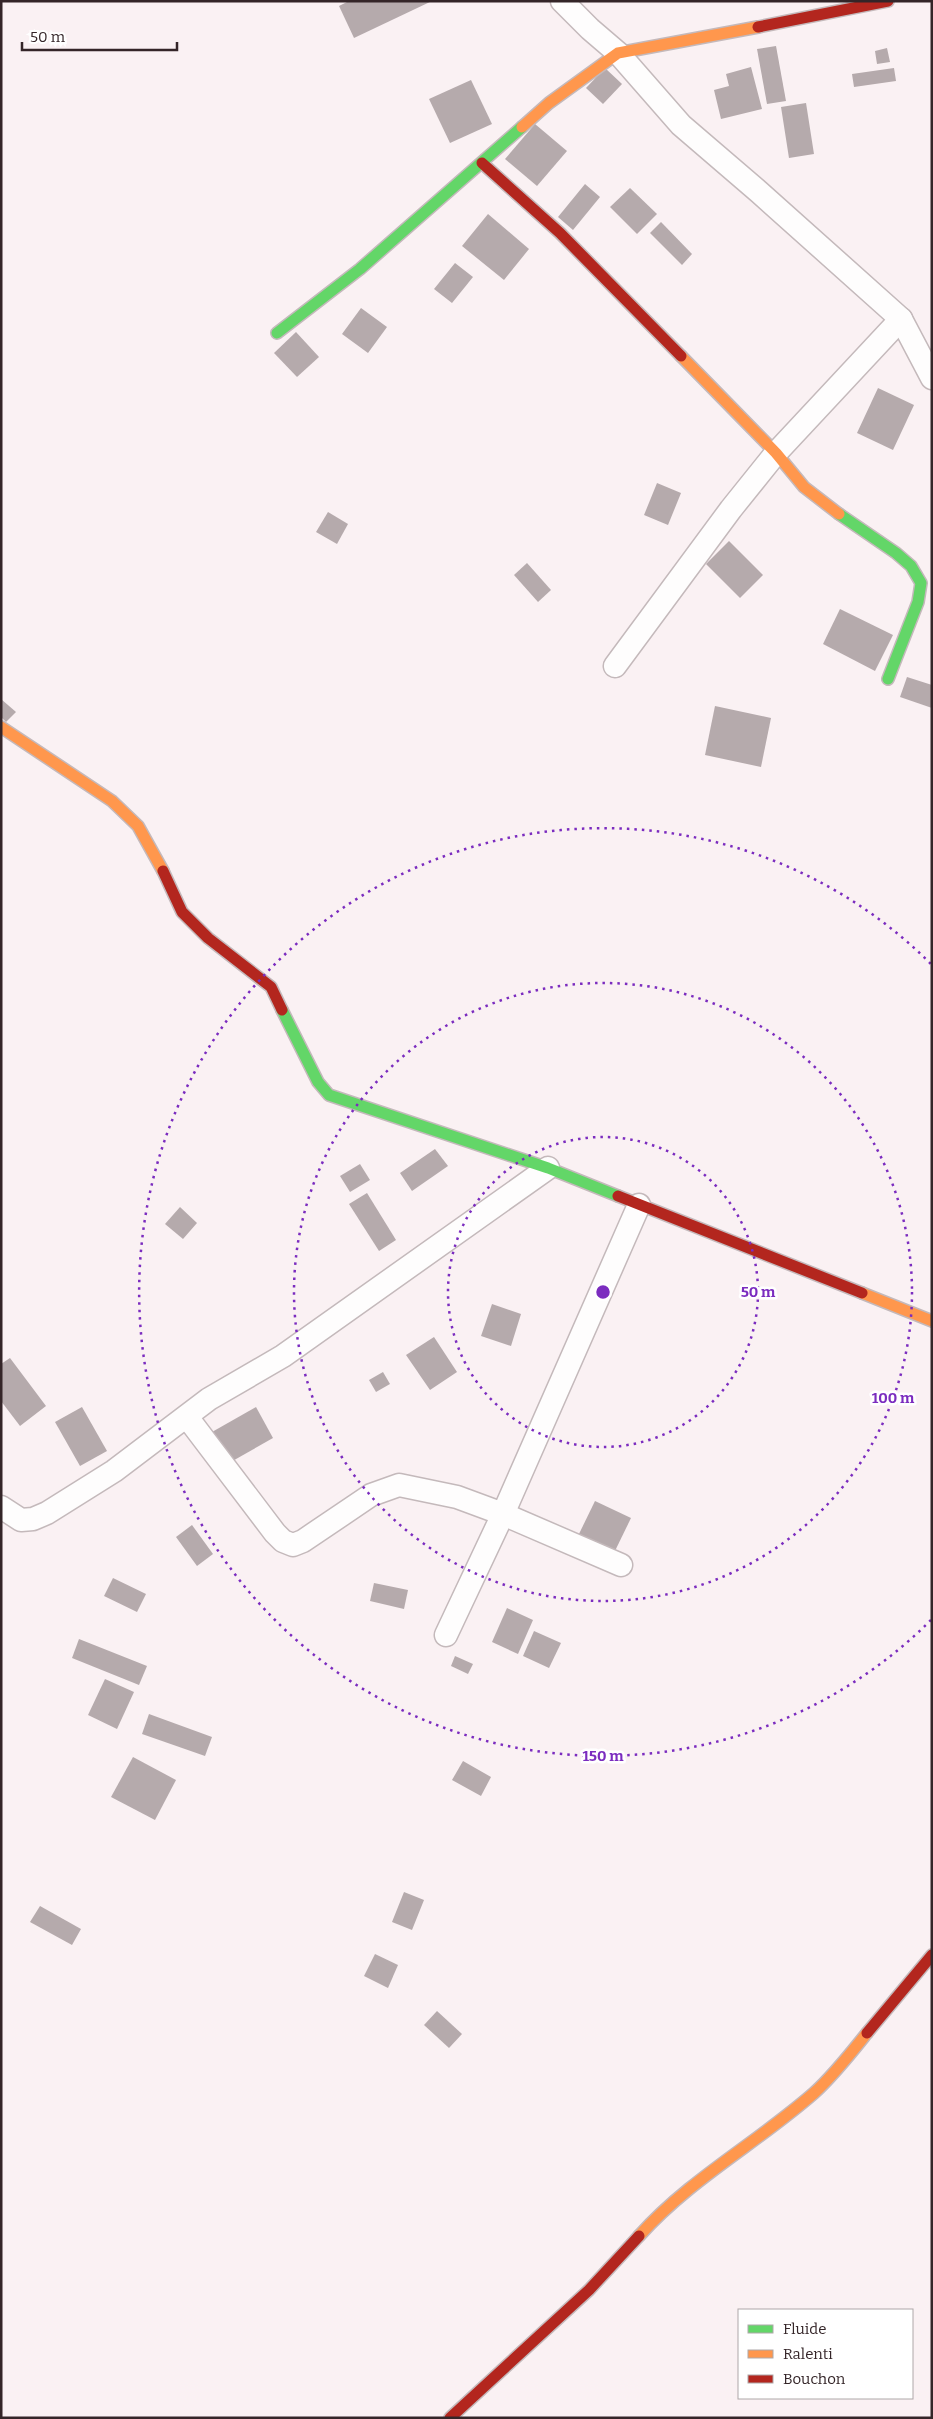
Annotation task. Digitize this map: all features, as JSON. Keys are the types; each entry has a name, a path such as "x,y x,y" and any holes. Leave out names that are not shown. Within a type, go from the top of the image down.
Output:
{"street":[{"path":"562,1 590,29 618,52 681,125 901,319 932,378"},
{"path":"278,333 360,269 549,103 618,52 687,42 888,1"},
{"path":"482,163 560,233 776,453 804,487 851,524 912,566 921,583 918,602 888,679"},
{"path":"615,666 731,509 776,453 901,319"},
{"path":"1,727 112,800 138,826 152,850 182,912 208,938 271,987 318,1082 329,1095 548,1168 932,1321"},
{"path":"1,1506 21,1520 33,1519 47,1513 114,1471 209,1399 283,1356 548,1168"},
{"path":"446,1635 503,1514 639,1205"},
{"path":"187,1417 275,1534 283,1541 293,1544 303,1540 371,1495 399,1485 457,1497 503,1514 621,1565"},
{"path":"450,2418 589,2290 650,2223 700,2178 757,2138 815,2092 860,2042 932,1955"}],"building":[{"path":"349,1 432,1 354,38 339,6"},
{"path":"776,46 786,101 767,104 757,49"},
{"path":"887,48 890,62 877,64 875,51"},
{"path":"751,67 762,109 721,119 714,90 729,86 726,74"},
{"path":"605,68 622,84 603,104 586,88"},
{"path":"894,68 896,81 854,87 852,74"},
{"path":"471,80 492,124 450,143 429,99"},
{"path":"806,103 814,154 789,158 781,107"},
{"path":"535,124 567,151 537,186 505,159"},
{"path":"585,184 600,197 573,230 558,217"},
{"path":"630,188 657,214 637,234 610,207"},
{"path":"488,214 529,249 504,280 462,246"},
{"path":"661,222 692,254 682,265 650,233"},
{"path":"455,263 473,277 452,303 434,289"},
{"path":"361,308 387,327 368,353 342,334"},
{"path":"296,332 319,357 297,377 274,353"},
{"path":"878,388 914,405 893,450 857,433"},
{"path":"657,483 681,493 668,525 644,515"},
{"path":"328,512 348,524 337,544 316,532"},
{"path":"729,541 763,575 740,598 706,564"},
{"path":"527,563 551,590 538,602 514,575"},
{"path":"840,609 893,635 875,671 823,644"},
{"path":"907,677 932,685 932,708 900,697"},
{"path":"1,699 16,712 6,722 1,717"},
{"path":"715,706 771,718 761,767 705,755"},
{"path":"435,1149 448,1166 412,1191 400,1173"},
{"path":"360,1164 370,1180 350,1192 340,1176"},
{"path":"367,1193 396,1240 379,1251 349,1204"},
{"path":"180,1207 197,1223 183,1239 165,1224"},
{"path":"492,1304 521,1314 511,1346 481,1336"},
{"path":"434,1337 457,1372 430,1390 406,1355"},
{"path":"10,1358 46,1406 20,1426 1,1401 1,1364"},
{"path":"383,1372 390,1384 376,1392 369,1380"},
{"path":"82,1407 107,1451 80,1466 55,1422"},
{"path":"256,1407 273,1438 229,1463 212,1432"},
{"path":"595,1501 631,1518 614,1553 578,1536"},
{"path":"192,1525 213,1554 197,1566 176,1537"},
{"path":"113,1578 146,1594 137,1612 104,1596"},
{"path":"374,1583 408,1590 404,1609 370,1601"},
{"path":"507,1608 533,1620 518,1654 492,1642"},
{"path":"534,1631 561,1643 549,1668 523,1656"},
{"path":"79,1639 147,1666 139,1685 72,1658"},
{"path":"455,1656 473,1664 468,1674 451,1666"},
{"path":"105,1679 134,1692 117,1729 88,1715"},
{"path":"149,1714 212,1737 205,1756 142,1734"},
{"path":"133,1757 176,1780 155,1820 111,1797"},
{"path":"463,1761 491,1777 481,1796 452,1780"},
{"path":"404,1892 424,1900 412,1930 392,1922"},
{"path":"40,1906 81,1929 72,1945 30,1922"},
{"path":"375,1954 398,1965 388,1988 364,1976"},
{"path":"437,2011 462,2034 449,2048 424,2025"}],"traffic: fast":[{"path":"277,333 360,269 522,127"},
{"path":"839,514 896,553 911,566 921,583 918,602 888,679"},
{"path":"282,1010 318,1082 329,1095 548,1168 618,1196"}],"traffic: slow":[{"path":"522,127 549,103 618,53 758,27"},
{"path":"681,356 776,453 804,487 839,514"},
{"path":"1,727 112,801 138,826 163,871"},
{"path":"862,1293 932,1321"},
{"path":"639,2236 702,2179 814,2093 835,2072 867,2033"}],"traffic: jam":[{"path":"758,27 888,1"},
{"path":"482,163 560,233 681,356"},
{"path":"163,871 182,912 208,938 271,987 282,1010"},
{"path":"618,1196 862,1293"},
{"path":"867,2033 932,1955"},
{"path":"450,2418 589,2290 639,2236"}]}
